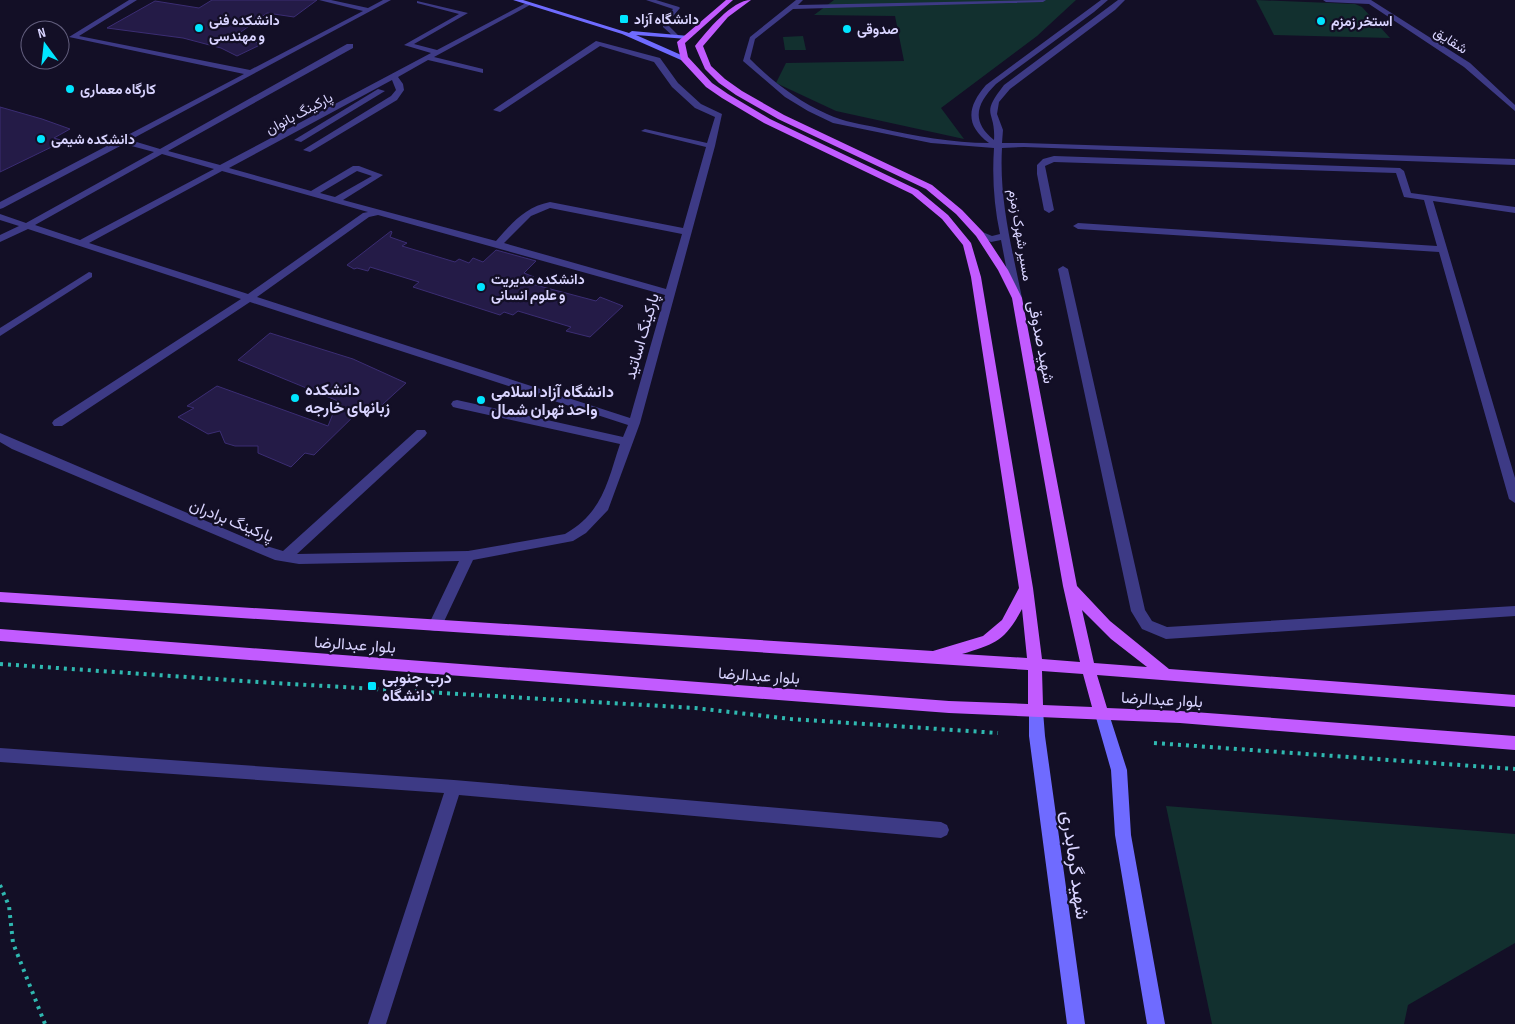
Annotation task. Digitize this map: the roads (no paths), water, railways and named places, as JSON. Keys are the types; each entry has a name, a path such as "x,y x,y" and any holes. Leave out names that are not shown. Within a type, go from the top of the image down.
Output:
{"main road":[{"path":"516,0 624,32 684,58 709,85 767,121 915,192 945,217 968,245 976,277 1026,588 1035,664 1036,711"},
{"path":"684,58 681,42 730,0"},
{"name":"شهید صدوقی","path":"748,0 726,16 699,46 702,57 708,67 722,81 781,117 929,187 959,212 980,234 1003,270 1017,298 1070,586 1088,668 1102,714"},
{"path":"624,32 687,37"},
{"path":"1070,586 1086,607 1106,627 1165,674"},
{"path":"931,657 988,640 1007,624 1026,588"},
{"name":"بلوار عبدالرضا","path":"0,597 1035,664 1515,701"},
{"name":"بلوار عبدالرضا","path":"0,635 949,707 1180,717 1515,742"},
{"name":"شهید گرمابدری","path":"1036,711 1037,736 1076,1024"},
{"path":"1102,714 1119,770 1123,835 1156,1024"}],"street":[{"path":"134,0 73,37 252,73"},
{"path":"322,0 368,10"},
{"path":"0,206 388,0"},
{"path":"649,0 677,8 666,21 666,27 676,36"},
{"path":"800,0 752,38 747,49 746,59 772,83 810,109 837,122 951,144 999,147 1034,145 1515,162"},
{"path":"790,7 1042,0"},
{"path":"999,147 978,129 974,111 980,96 993,82 1105,0"},
{"name":"مسیر شهرک زمزم","path":"1017,298 1000,201 997,166 999,130 992,114 995,102 1007,87 1113,9 1122,0"},
{"path":"1326,0 1369,1"},
{"name":"شقایق","path":"1369,1 1467,66 1515,109"},
{"path":"419,2 465,13 408,45 437,52"},
{"name":"پارکینگ بانوان","path":"82,243 528,4"},
{"name":"پارکینگ اساتید","path":"468,556 568,538 582,530 604,507 634,422 719,116 698,106 675,85 656,60 599,43 497,110"},
{"path":"0,239 27,226 350,46"},
{"path":"427,58 480,71"},
{"path":"307,150 394,98 400,90 399,84 393,76"},
{"path":"298,140 377,94 381,90 379,84"},
{"path":"645,131 710,146"},
{"path":"123,142 670,293"},
{"path":"1049,210 1041,174 1041,165 1046,161 1054,159 1400,171 1406,195 1515,210"},
{"path":"312,194 356,168 379,175 336,200"},
{"path":"1428,198 1515,499"},
{"path":"498,244 533,209 542,205 687,232"},
{"path":"58,423 249,298 366,215 378,212"},
{"path":"0,218 634,422"},
{"path":"1078,226 1443,249"},
{"path":"980,234 991,238 1006,236"},
{"path":"1063,269 1138,611 1148,625 1166,633 1515,611"},
{"path":"0,333 89,275"},
{"path":"457,404 627,442"},
{"path":"285,556 421,433"},
{"name":"پارکینگ برادران","path":"0,437 16,446 255,548 285,556 299,559 468,556"},
{"path":"435,626 468,556"},
{"path":"0,755 454,787 941,830"},
{"path":"378,1024 454,787"}],"place":[{"name":"دانشگاه آزاد","path":"624,19"},
{"name":"استخر زمزم","path":"1321,21"},
{"name":"دانشکده فنی و مهندسی","path":"199,28"},
{"name":"صدوقی","path":"847,29"},
{"name":"کارگاه معماری","path":"70,89"},
{"name":"دانشکده شیمی","path":"41,139"},
{"name":"دانشکده مدیریت و علوم انسانی","path":"481,287"},
{"name":"دانشکده زبانهای خارجه","path":"295,398"},
{"name":"دانشگاه آزاد اسلامی واحد تهران شمال","path":"481,400"},
{"name":"درب جنوبی دانشگاه","path":"372,686"}]}
